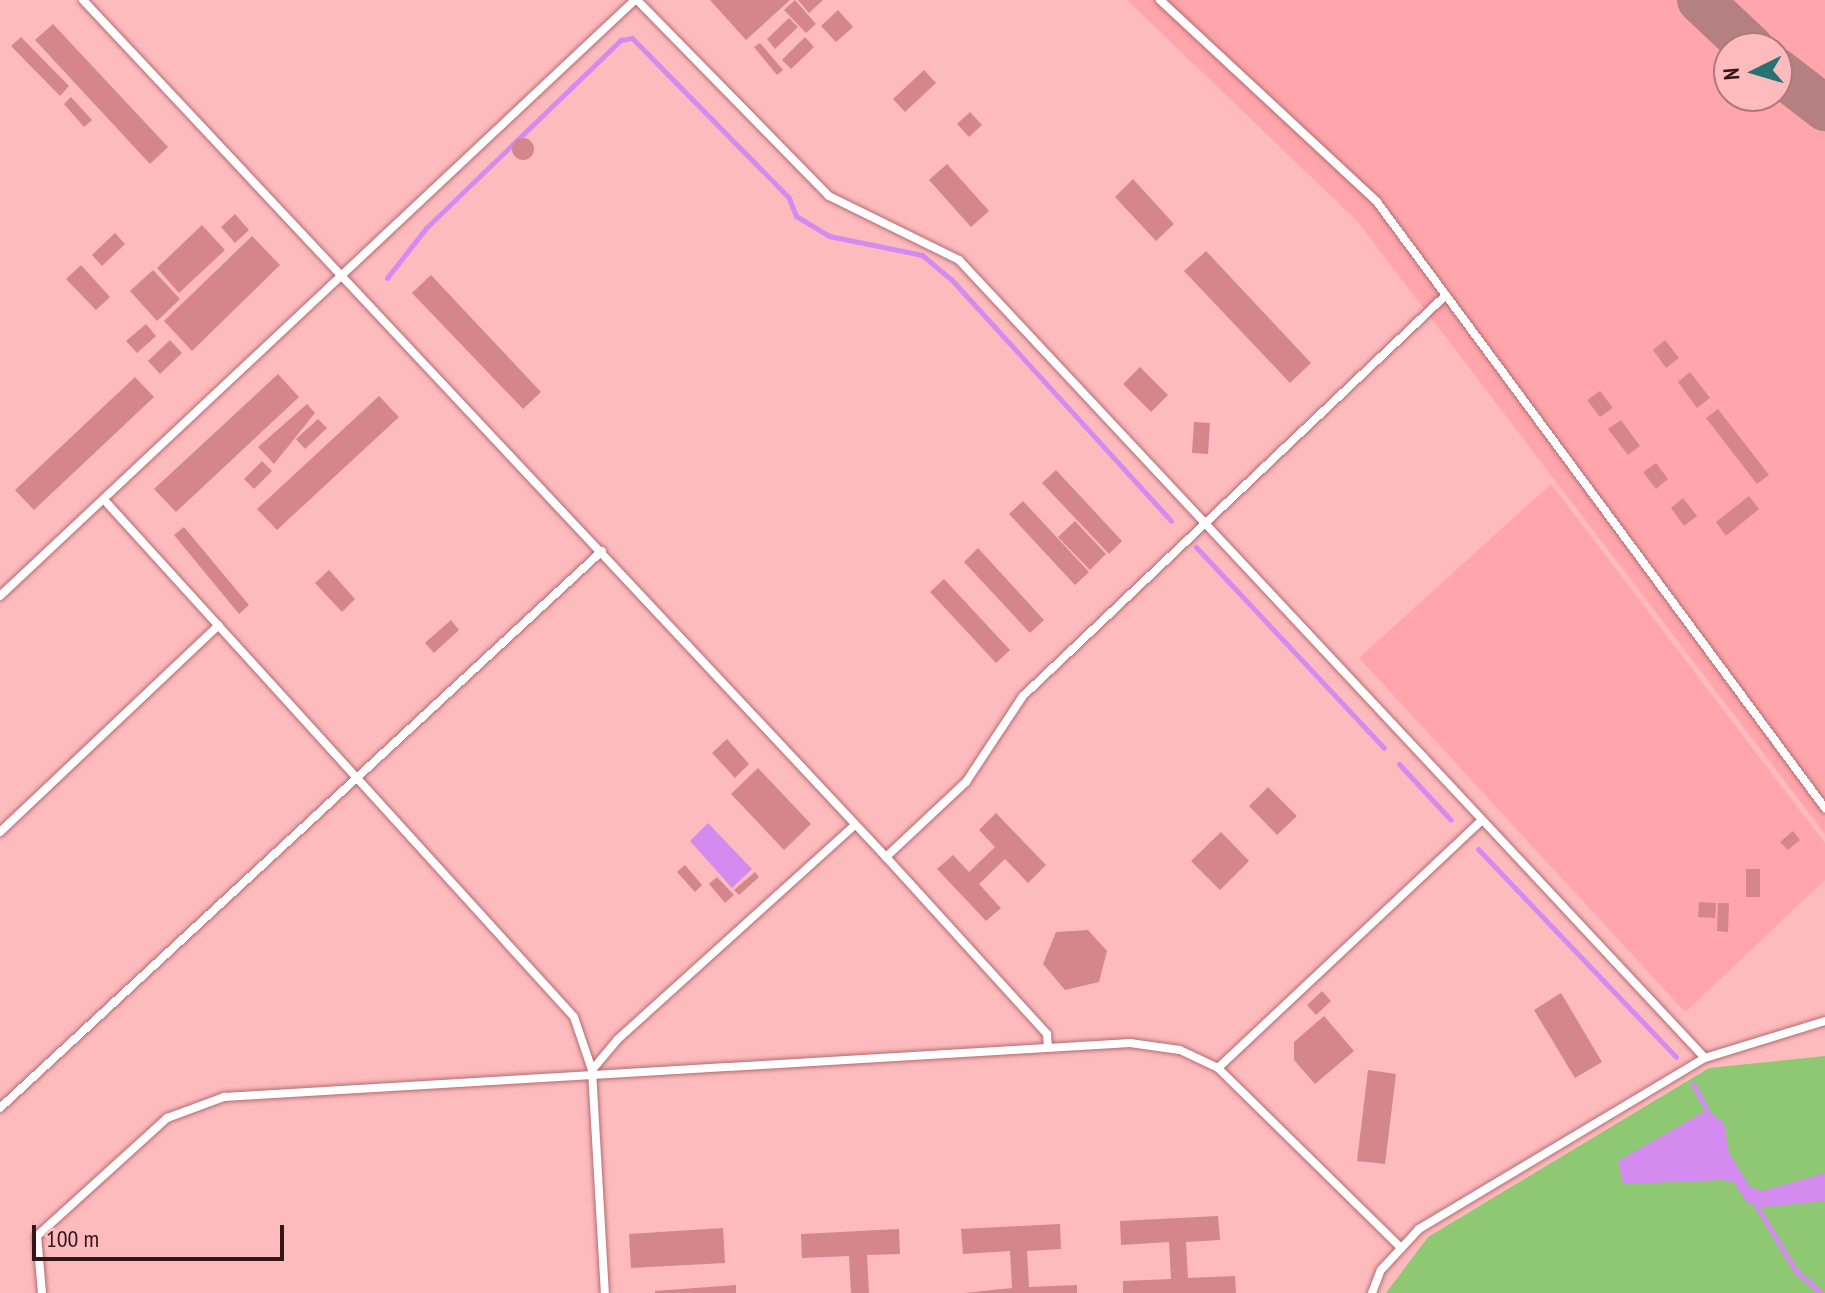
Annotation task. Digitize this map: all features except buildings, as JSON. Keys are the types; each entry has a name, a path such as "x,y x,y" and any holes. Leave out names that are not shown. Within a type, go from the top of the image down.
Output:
{"lane":[{"path":"83,0 886,857 1047,1034 1048,1047"},
{"path":"0,596 107,503 341,275 636,0 829,196 959,260 1480,822 1705,1058"},
{"path":"1160,0 1342,164 1446,295 1825,808"},
{"path":"886,857 966,782 1023,696 1446,295"},
{"path":"107,503 574,1017 592,1070 605,1293"},
{"path":"0,1108 602,551"},
{"path":"0,832 219,625"},
{"path":"1218,1068 1480,822"},
{"path":"592,1070 618,1039 854,826"},
{"path":"1372,1293 1400,1247 1705,1058 1825,1021"},
{"path":"42,1293 37,1236 167,1118 192,1105 592,1070 1130,1043 1180,1050 1218,1068 1400,1247"}],"shaded area":[{"path":"1127,0 1825,0 1825,834 1357,221"},
{"path":"1551,484 1825,843 1825,880 1685,1012 1359,658"},
{"path":"708,823 752,869 732,888 690,841"},
{"path":"1707,1110 1724,1123 1729,1153 1750,1187 1762,1191 1825,1173 1825,1201 1764,1207 1746,1202 1734,1182 1722,1180 1623,1184 1618,1161"}],"green space":[{"path":"1825,1056 1825,1293 1386,1293 1428,1237 1709,1068"}],"waterway":[{"path":"387,278 426,228 621,40 632,38 789,198 796,216 829,236 922,255 951,279 1171,521"},
{"path":"1196,547 1384,748"},
{"path":"1399,764 1451,820"},
{"path":"1478,849 1676,1057"},
{"path":"1693,1084 1707,1110"},
{"path":"1756,1205 1796,1271 1821,1293"}],"taxiway":[{"path":"1700,0 1734,32"},
{"path":"1793,83 1825,108"}]}
